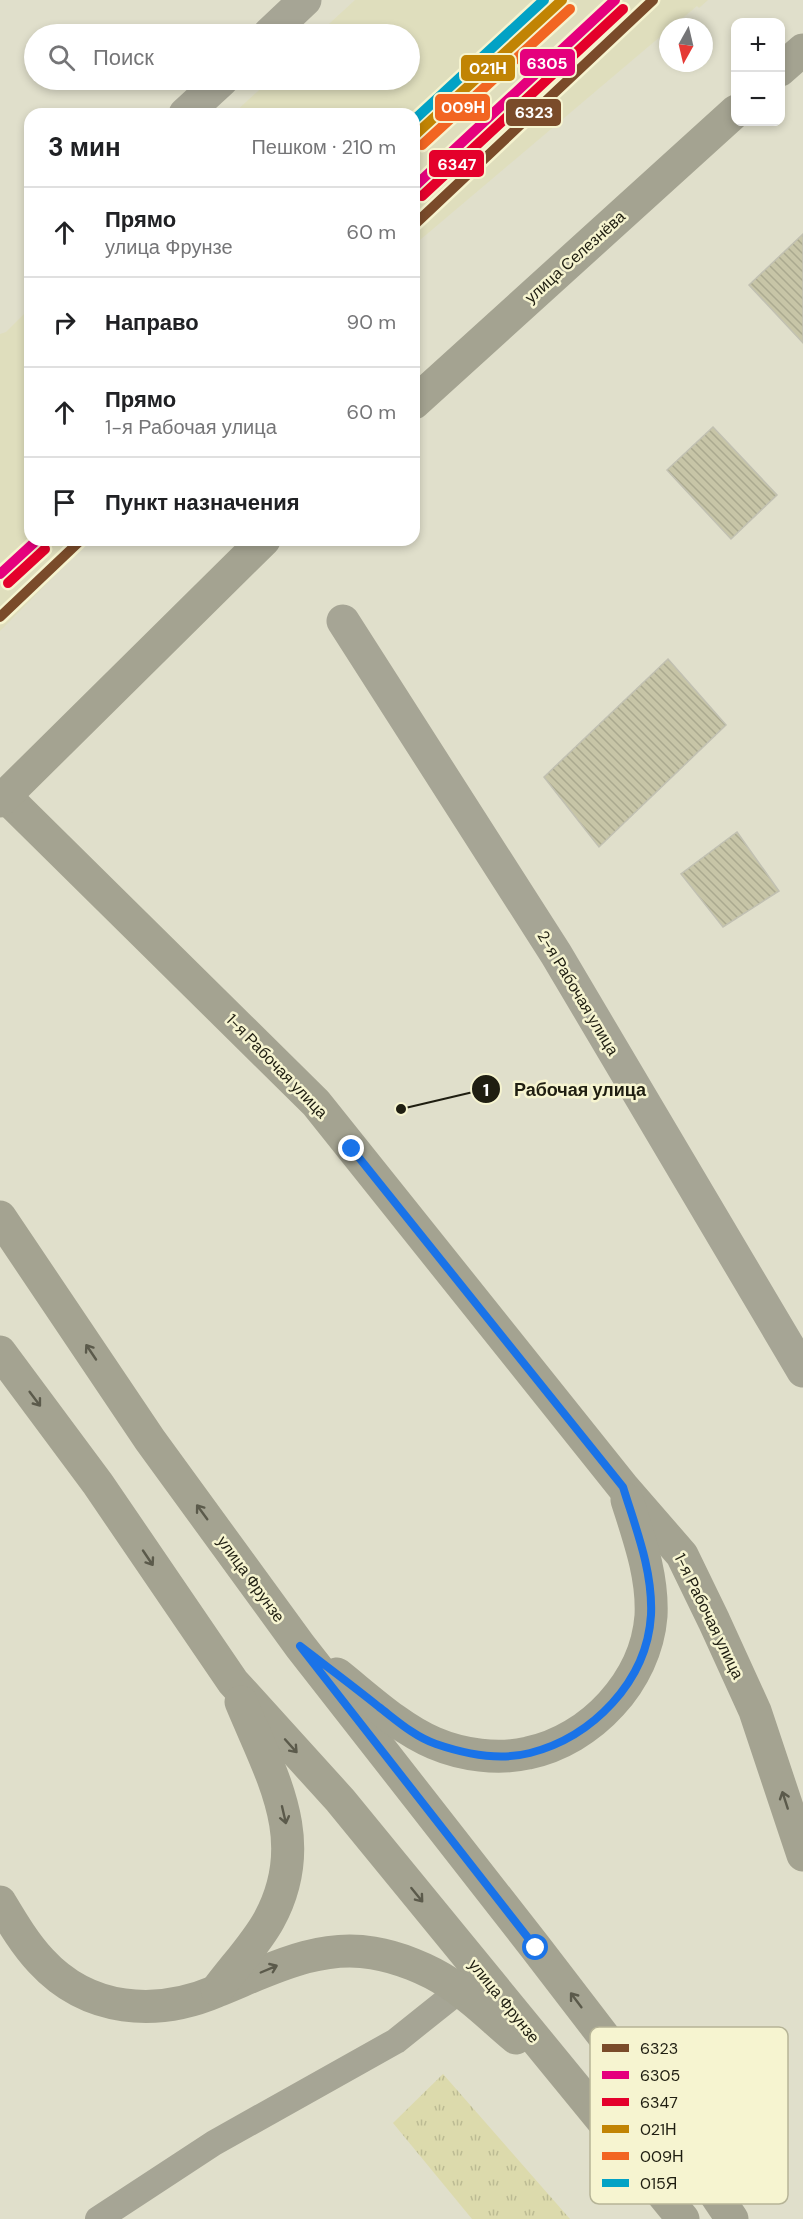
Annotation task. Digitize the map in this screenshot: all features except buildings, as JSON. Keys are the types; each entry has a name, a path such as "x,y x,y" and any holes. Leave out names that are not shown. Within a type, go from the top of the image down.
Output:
{"main road":[{"path":"785,66 803,50"},
{"name":"улица Селезнёва","path":"420,398 731,115"},
{"path":"2,798 258,546"},
{"name":"1-я Рабочая улица","path":"2,798 316,1103 623,1487 681,1555 755,1711 803,1856"},
{"name":"улица Фрунзе","path":"0,1217 150,1440 300,1646 597,2027"},
{"name":"улица Фрунзе","path":"0,1352 98,1484 233,1683 340,1800 590,2106"},
{"path":"300,1646 405,1726 433,1743 464,1753 496,1756 528,1753 559,1743 587,1727 611,1705 631,1679 644,1650 651,1618 651,1586 644,1554 623,1487"},
{"path":"216,1992 268,1922 281,1894 288,1862 288,1831 281,1800 233,1683"},
{"path":"0,1902 41,1961 66,1982 94,1997 124,2006 156,2007 185,2003 277,1965 314,1955 342,1952 373,1953 408,1963 449,1982 571,2083"},
{"name":"улица Фрунзе","path":"671,2204 683,2219"},
{"name":"улица Фрунзе","path":"722,2204 732,2219"}],"street":[{"path":"280,24 305,0"},
{"path":"192,108 211,90"},
{"name":"2-я Рабочая улица","path":"343,621 556,954 803,1371"}],"lane":[{"path":"98,2219 214,2144 396,2041 451,1997"}],"shaded area":[{"path":"355,0 708,0 683,18 659,18 659,38 420,240 420,108 240,108 259,90 420,90 420,24 329,24"},
{"path":"24,314 24,546 84,546 0,631 0,334 6,332"}],"green space":[{"path":"443,2074 570,2219 472,2219 393,2123"}],"transit line":[{"name":"015Я","path":"420,114 544,0"},
{"name":"021Н","path":"420,130 562,0"},
{"name":"6305","path":"420,181 615,0"},
{"name":"6323","path":"420,219 653,0"},
{"name":"009Н","path":"422,145 570,9"},
{"name":"6347","path":"422,196 623,9"},
{"name":"6305","path":"0,574 30,546"},
{"name":"6323","path":"0,617 75,546"},
{"name":"6347","path":"8,583 45,549"}],"place":[{"name":"Рабочая улица","path":"401,1109"}],"route":[{"path":"352,1149 623,1487 644,1554 651,1586 651,1618 644,1650 631,1679 611,1705 587,1727 559,1743 528,1753 496,1756 464,1753 433,1743 405,1726 300,1646 536,1948"}]}
